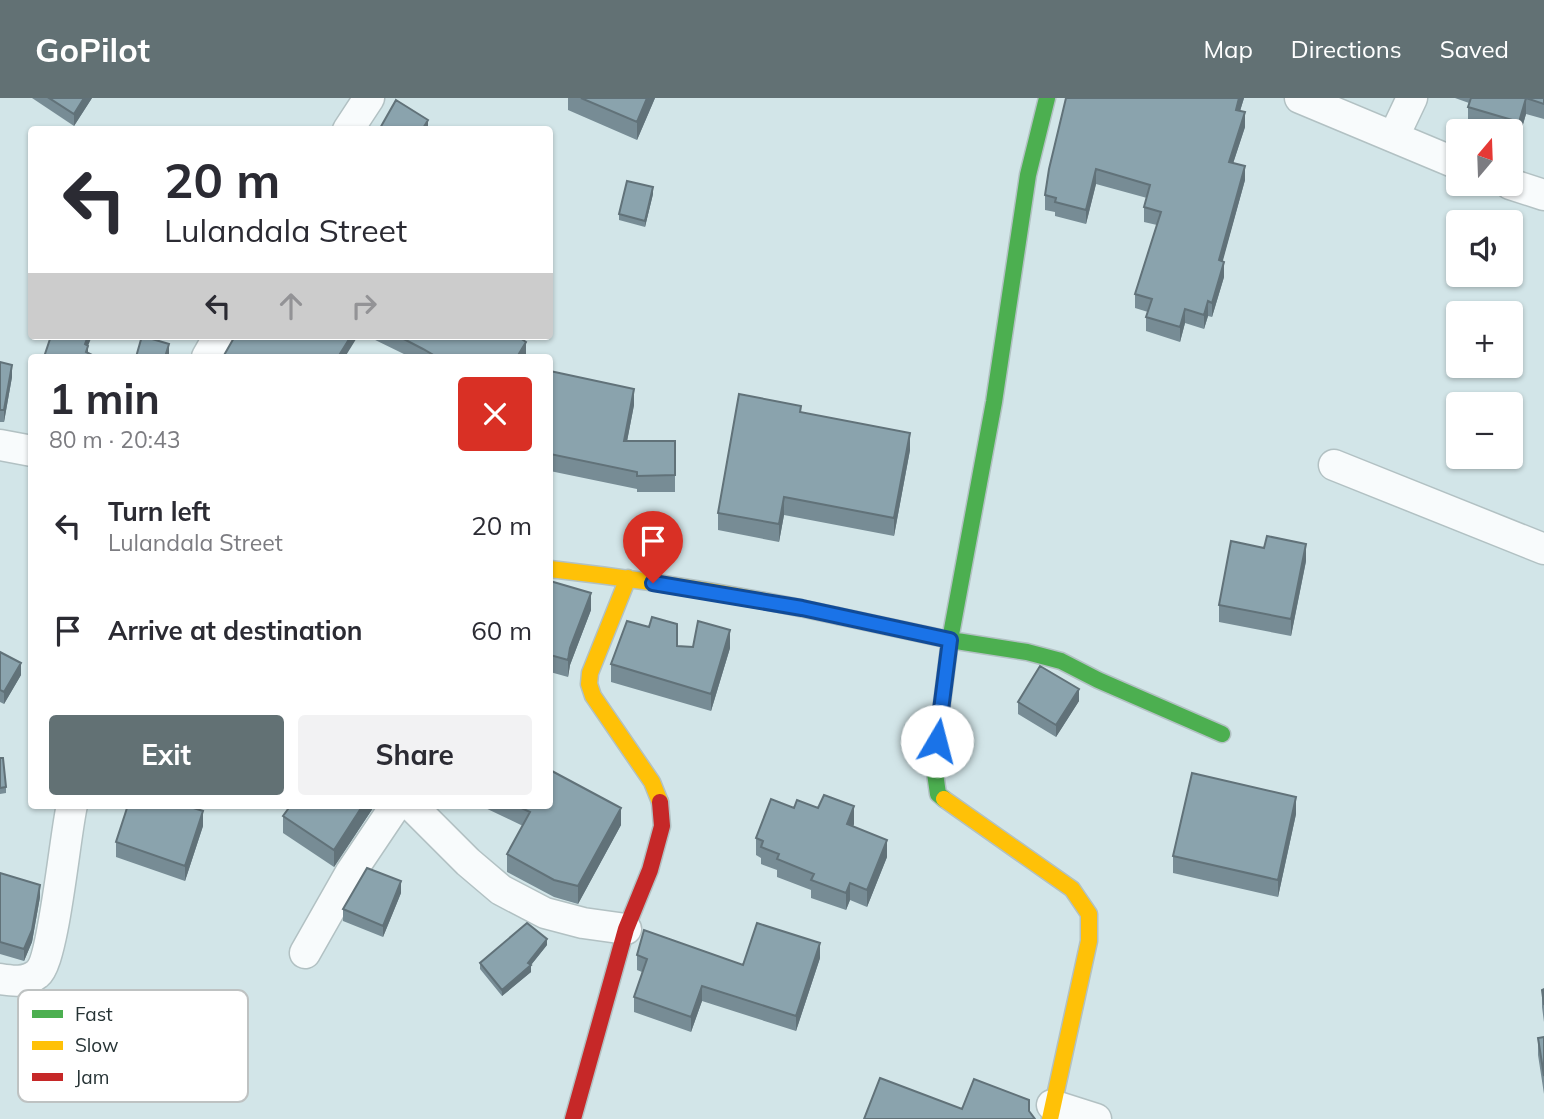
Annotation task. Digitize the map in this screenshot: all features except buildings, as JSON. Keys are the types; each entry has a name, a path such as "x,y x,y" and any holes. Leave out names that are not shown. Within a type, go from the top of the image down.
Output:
{"street":[{"path":"351,126 369,98"},
{"path":"1047,98 1028,175 994,402 950,640 934,766 938,793 1072,889 1089,914 1089,940 1051,1112 1096,1119"},
{"path":"1300,98 1446,158"},
{"path":"1394,136 1412,98"},
{"path":"1523,188 1544,195"},
{"path":"0,445 28,450"},
{"path":"1334,465 1544,549"},
{"path":"553,569 628,578 802,608 950,640 1027,652 1061,661 1222,734"},
{"path":"573,1119 625,929 650,870 662,826 660,800 652,782 593,696 589,684 590,673 628,578"},
{"path":"0,979 28,979 38,974 44,964 71,809"},
{"path":"305,953 351,872 393,809"},
{"path":"415,809 468,862 501,890 545,913 583,923 625,929"}],"traffic: fast":[{"path":"944,799 938,794 934,766 950,640 994,402 1028,175 1047,98"},
{"path":"838,616 1061,661 1222,734"}],"traffic: slow":[{"path":"553,569 695,589 838,616"},
{"path":"628,578 590,673 589,684 593,696 652,782 660,802"},
{"path":"944,799 1072,889 1089,914 1089,941 1050,1119"}],"traffic: jam":[{"path":"573,1119 626,929 650,870 662,826 660,802"}],"route":[{"path":"653,583 802,608 950,640 937,741"}]}
